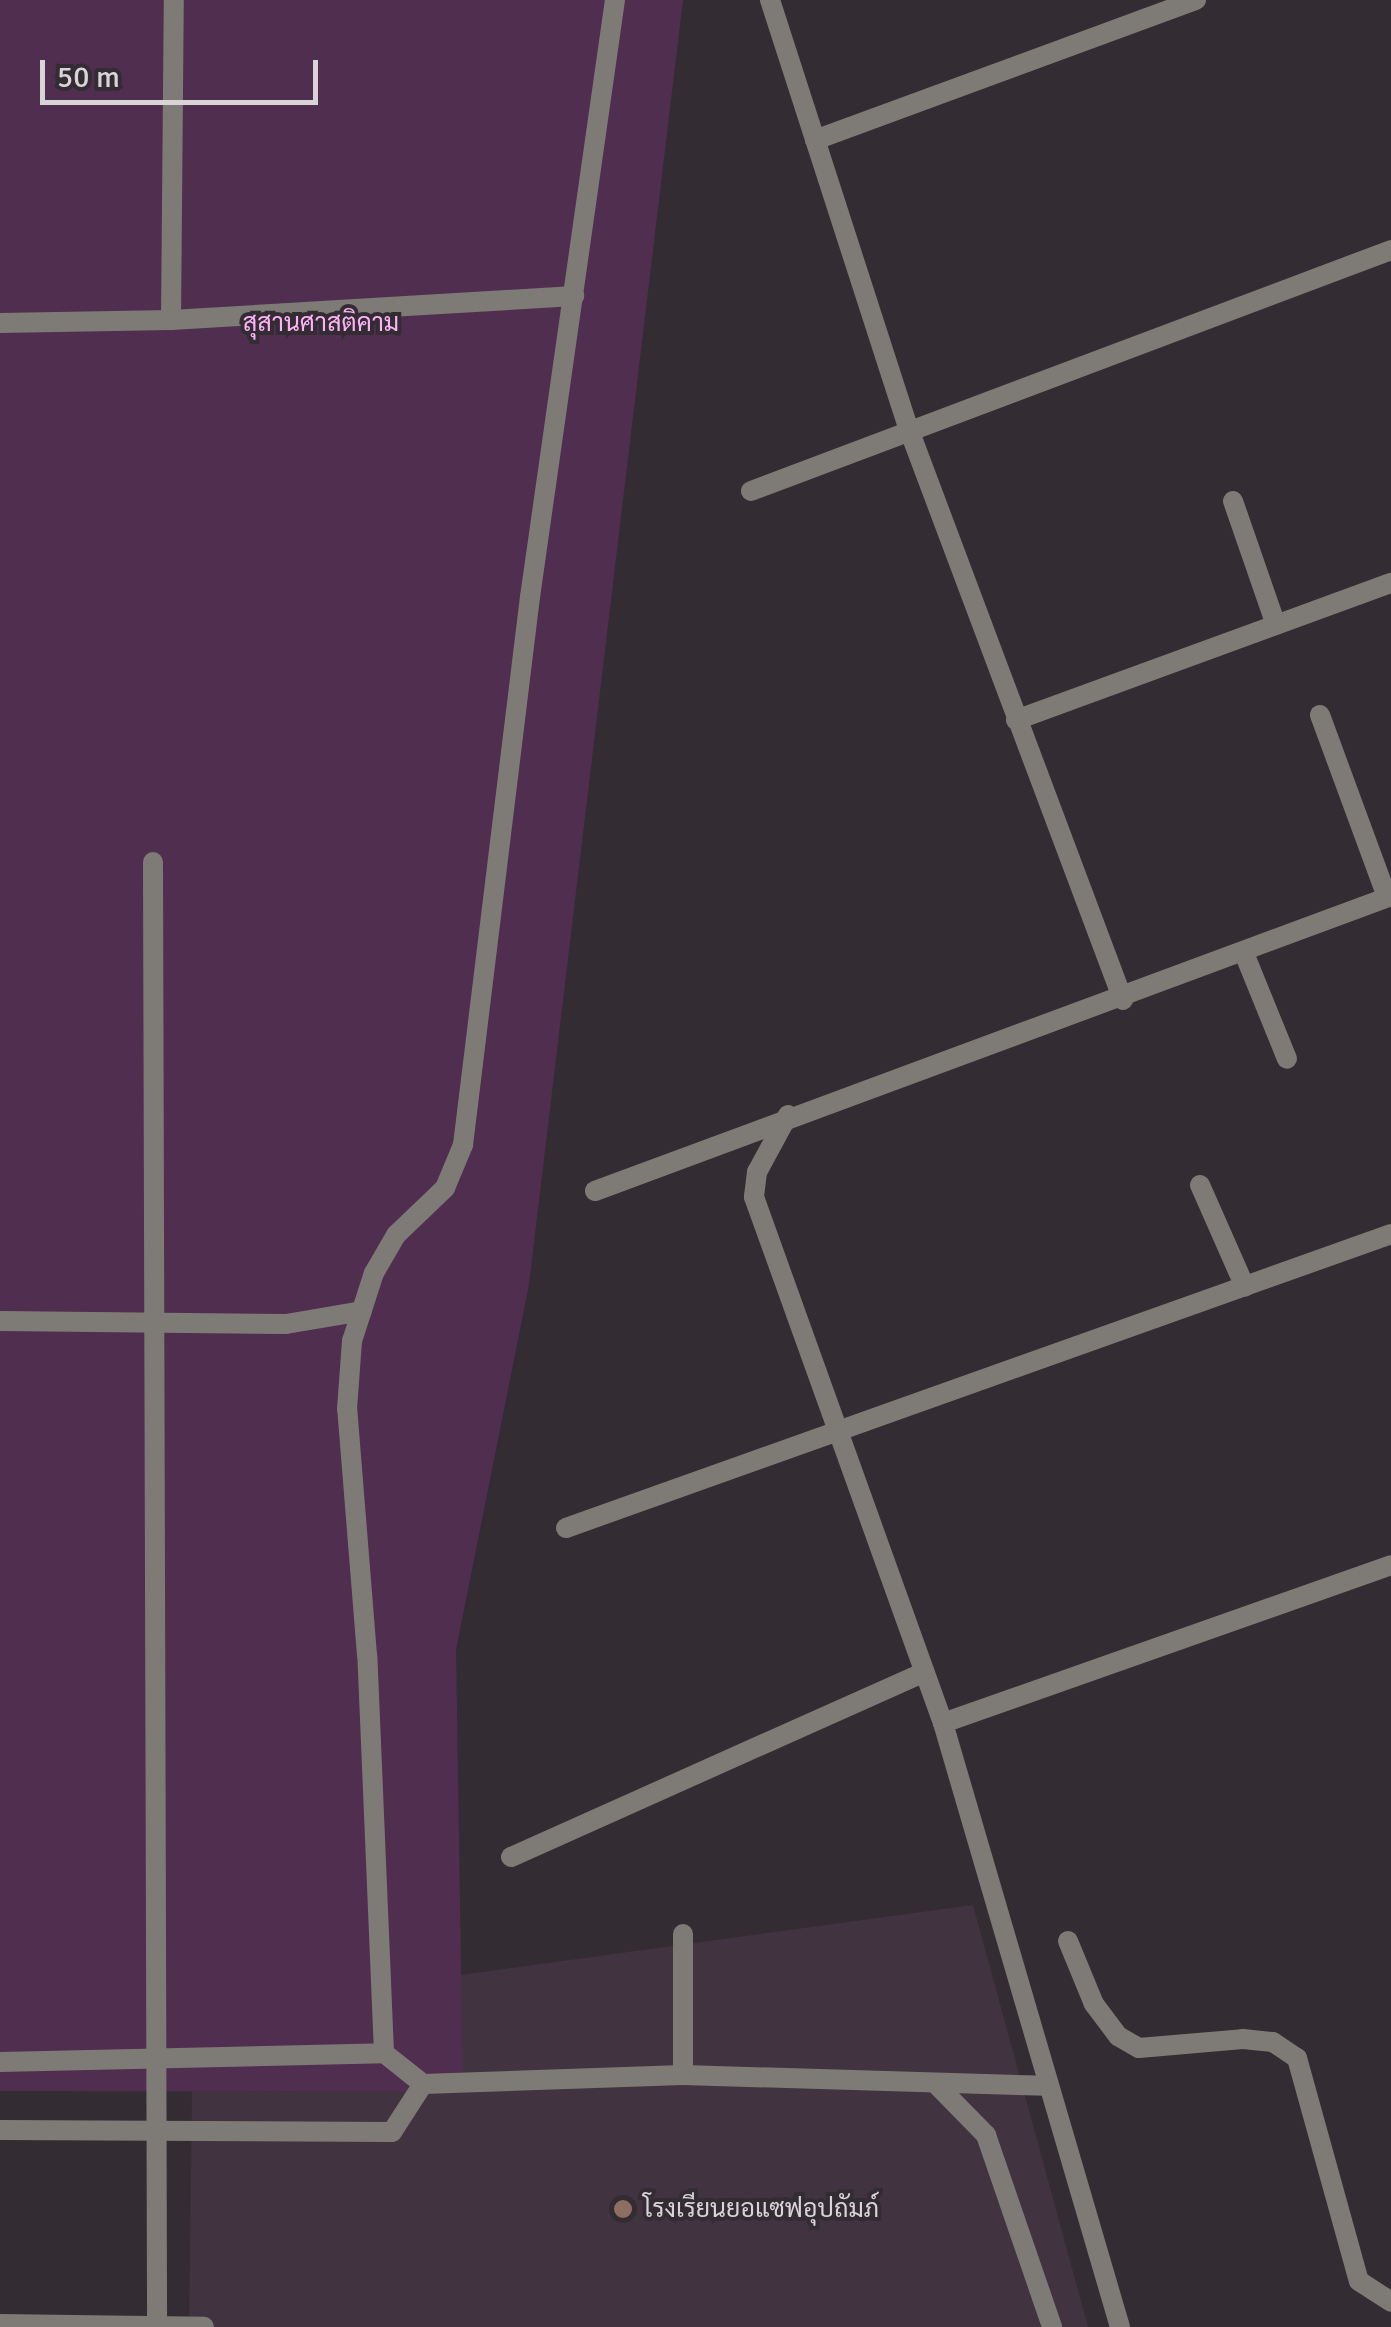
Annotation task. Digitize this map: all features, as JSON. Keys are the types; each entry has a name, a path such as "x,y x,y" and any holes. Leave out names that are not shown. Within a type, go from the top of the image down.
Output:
{"street":[{"path":"171,320 174,0"},
{"path":"384,2052 367,1655 348,1409 352,1341 396,1235 445,1188 463,1145 616,0"},
{"path":"770,0 908,427 1123,1000"},
{"path":"815,140 1196,0"},
{"path":"751,491 908,427 1391,250"},
{"path":"0,323 171,320 574,296"},
{"path":"1233,501 1276,625"},
{"path":"1016,720 1391,583"},
{"path":"595,1191 788,1116 1123,1000 1389,897 1320,715"},
{"path":"154,862 158,1321 156,2326"},
{"path":"1244,952 1287,1059"},
{"path":"788,1116 757,1172 754,1198 844,1434 943,1723 1120,2327"},
{"path":"1200,1185 1245,1288"},
{"path":"566,1528 844,1434 1391,1234"},
{"path":"0,1321 286,1324 362,1311"},
{"path":"943,1723 1391,1565"},
{"path":"511,1857 926,1672"},
{"path":"682,1934 682,2075"},
{"path":"1068,1941 1094,2004 1118,2036 1139,2048 1243,2039 1273,2042 1296,2058 1359,2281 1391,2302"},
{"path":"0,2062 154,2062 384,2052 424,2084 682,2075 938,2086 1047,2086"},
{"path":"0,2130 392,2132 424,2084"},
{"path":"938,2086 986,2134 1052,2327"},
{"path":"0,2324 204,2327"}],"shaded area":[{"name":"โรงเรียนยอแซฟอุปถัมภ์","path":"973,1905 1088,2327 189,2327 192,2091 462,2092 461,1975"}],"green space":[{"name":"สุสานศาสติคาม","path":"0,0 683,0 529,1284 456,1649 463,2092 0,2091"}],"place":[{"name":"โรงเรียนยอแซฟอุปถัมภ์","path":"623,2209"}]}
